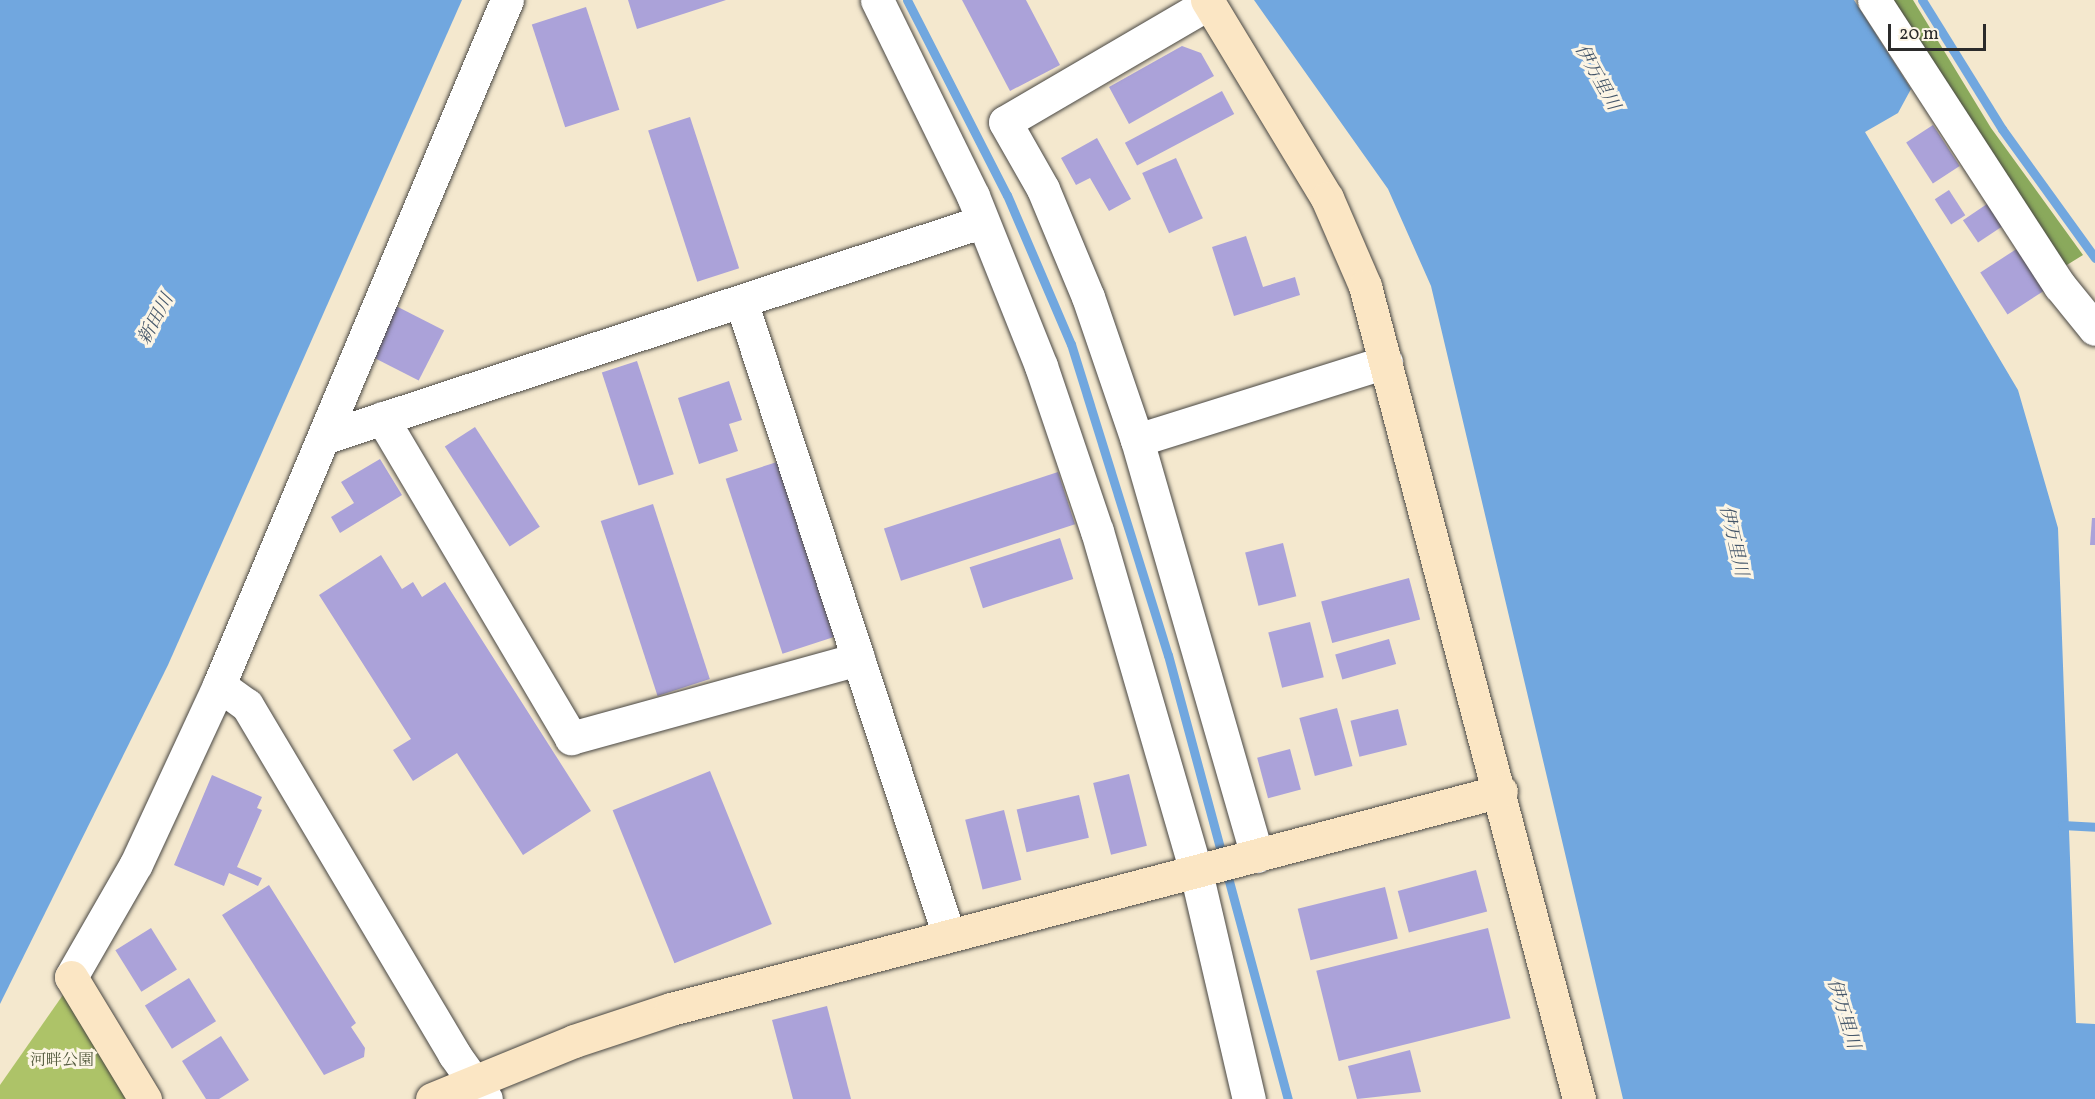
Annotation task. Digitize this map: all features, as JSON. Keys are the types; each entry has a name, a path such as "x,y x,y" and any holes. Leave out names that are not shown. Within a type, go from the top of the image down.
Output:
{"street":[{"path":"145,1099 71,977 136,864 219,685 326,436 329,414 507,0"},
{"path":"877,0 974,196 981,222 1041,366 1097,531 1196,872 1249,1099"},
{"path":"1874,0 2054,276 2095,329"},
{"path":"1257,856 1137,440 1088,297 1042,189 1005,122 1208,2 1327,198 1365,286 1501,791 1579,1099"},
{"path":"326,436 981,222"},
{"path":"741,301 949,936"},
{"path":"1137,440 1386,362"},
{"path":"382,418 571,738 858,659"},
{"path":"219,685 248,705 454,1054 480,1089"},
{"path":"432,1099 480,1089 671,1009 1501,791"}],"green space":[{"path":"1887,0 1913,0 1991,128 2083,255 2062,268"},
{"name":"河畔公園","path":"65,992 129,1099 0,1099 0,1085"}],"water":[{"name":"新田川","path":"0,0 462,0 168,665 0,1004"},
{"name":"伊万里川","path":"1254,0 1854,0 1911,89 1898,113 1865,132 2018,390 2058,528 2076,1023 2095,1024 2095,1099 1623,1099 1431,286 1388,189"}],"building":[{"path":"628,0 726,0 637,29"},
{"path":"962,0 1026,0 1060,65 1010,91"},
{"path":"586,7 619,110 565,127 532,25"},
{"path":"1182,46 1201,53 1214,76 1129,124 1109,87"},
{"path":"1222,91 1234,114 1137,166 1125,143"},
{"path":"690,117 739,268 697,282 648,131"},
{"path":"1933,125 1960,166 1933,184 1906,142"},
{"path":"1097,138 1131,199 1109,211 1090,178 1076,185 1061,158"},
{"path":"1176,158 1203,218 1169,233 1142,173"},
{"path":"1949,190 1965,215 1951,224 1935,199"},
{"path":"1987,204 2002,226 1978,243 1963,220"},
{"path":"1246,236 1263,287 1295,277 1300,295 1234,316 1212,247"},
{"path":"2018,248 2045,290 2007,314 1980,273"},
{"path":"396,306 444,331 419,380 371,356"},
{"path":"637,361 674,474 639,486 602,372"},
{"path":"729,381 742,420 729,424 738,451 699,464 678,398"},
{"path":"475,427 540,527 510,546 445,447"},
{"path":"380,459 402,495 340,533 331,517 354,503 341,482"},
{"path":"777,462 834,637 783,654 726,479"},
{"path":"1058,472 1075,524 901,581 884,529"},
{"path":"653,504 710,679 658,696 601,521"},
{"path":"2092,518 2095,518 2095,545 2090,545"},
{"path":"1060,538 1073,579 983,608 970,567"},
{"path":"1283,543 1296,596 1258,606 1245,552"},
{"path":"381,555 402,589 413,582 422,597 445,582 591,811 523,855 457,753 413,781 393,750 411,739 319,595"},
{"path":"1409,578 1420,620 1332,643 1321,602"},
{"path":"1310,622 1324,677 1282,688 1268,632"},
{"path":"1389,639 1396,664 1342,679 1335,654"},
{"path":"1337,708 1353,766 1315,776 1299,718"},
{"path":"1398,709 1407,745 1359,757 1350,721"},
{"path":"1290,749 1301,790 1268,798 1257,758"},
{"path":"710,771 772,924 674,963 613,810"},
{"path":"1129,774 1147,846 1111,855 1093,783"},
{"path":"212,775 262,797 257,808 262,810 237,867 262,878 258,886 229,873 224,886 174,865"},
{"path":"1079,795 1089,838 1027,852 1017,809"},
{"path":"1004,810 1021,880 983,890 965,820"},
{"path":"1476,870 1487,912 1409,932 1398,891"},
{"path":"269,885 356,1023 351,1027 365,1048 364,1057 324,1075 222,915"},
{"path":"1385,887 1398,938 1310,960 1298,909"},
{"path":"151,928 177,970 141,992 115,950"},
{"path":"1488,928 1510,1018 1339,1061 1316,971"},
{"path":"189,978 216,1021 172,1049 145,1006"},
{"path":"827,1006 851,1099 793,1099 772,1020"},
{"path":"221,1036 249,1080 219,1099 206,1099 182,1061"},
{"path":"1410,1050 1421,1092 1357,1099 1348,1066"}],"waterway":[{"path":"907,0 1007,195 1071,344 1168,655 1288,1099"},
{"path":"1922,0 2002,129 2095,258"},
{"path":"2062,825 2095,827"}]}
